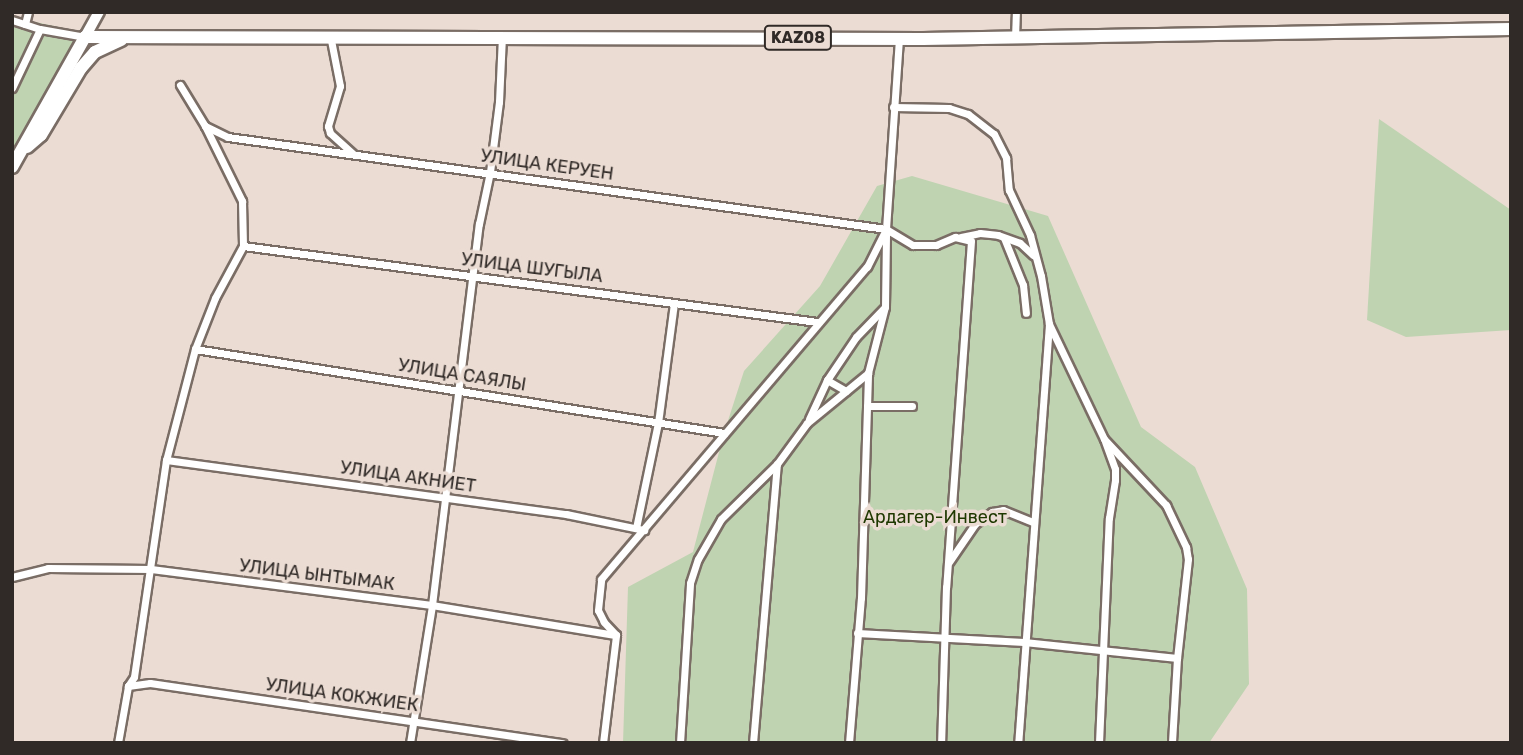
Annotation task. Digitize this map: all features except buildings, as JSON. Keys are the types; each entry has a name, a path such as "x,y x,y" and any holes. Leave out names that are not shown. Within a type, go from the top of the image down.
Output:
{"highway":[{"name":"KAZ08","path":"85,37 330,35 1015,38 1511,29"},
{"path":"19,155 41,135 81,68 95,52 111,43 137,35"},
{"path":"12,167 85,37"}],"main road":[{"path":"85,37 99,12"}],"street":[{"path":"25,24 28,12"},
{"path":"1015,38 1016,12"},
{"path":"12,20 40,29 85,37"},
{"path":"12,88 40,29"},
{"path":"330,35 341,86 328,126 330,133 353,154"},
{"path":"410,743 432,605 472,276 491,172 499,102 502,36"},
{"path":"849,743 857,633 868,373 885,307 886,229 899,38"},
{"path":"118,743 128,686 134,677 166,460 195,349 215,298 243,246 242,201 205,126 180,85"},
{"path":"893,107 949,108 968,114 994,134 1006,158 1009,190 1036,258 1049,324 1105,441 1115,469 1109,518 1098,743"},
{"name":"УЛИЦА КЕРУЕН","path":"205,126 228,137 886,229"},
{"path":"886,229 904,243 926,247 961,237 990,233 1020,243 1036,258"},
{"path":"603,743 616,635 604,622 598,610 601,579 640,529 867,267 886,229"},
{"path":"941,743 948,562 973,247 971,241 961,237"},
{"path":"1004,238 1023,285 1026,313"},
{"name":"УЛИЦА ШУГЫЛА","path":"243,246 817,322"},
{"path":"640,529 674,303"},
{"path":"680,743 690,583 698,559 721,519 777,464 807,423 827,380 856,337 885,307"},
{"path":"1018,743 1049,324"},
{"name":"УЛИЦА САЯЛЫ","path":"195,349 724,433"},
{"path":"807,423 868,373"},
{"path":"827,380 846,391"},
{"path":"867,406 912,406"},
{"path":"1105,441 1166,505 1186,547 1188,559 1177,658 1172,743"},
{"name":"УЛИЦА АКНИЕТ","path":"166,460 566,514 640,529"},
{"path":"753,743 777,464"},
{"path":"948,562 975,524 992,512 1003,510 1033,522"},
{"name":"УЛИЦА ЫНТЫМАК","path":"12,577 48,568 150,569 432,605 616,635"},
{"path":"857,633 1024,642 1177,658"},
{"name":"УЛИЦА КОКЖИЕК","path":"128,686 150,683 563,743"}],"green space":[{"path":"12,17 82,32 12,155"},
{"path":"1379,119 1511,210 1511,330 1406,337 1367,320"},
{"name":"Ардагер-Инвест","path":"912,176 1048,216 1141,427 1195,467 1247,589 1249,684 1209,743 623,743 628,587 693,552 724,433 744,371 820,286 877,186"}]}
